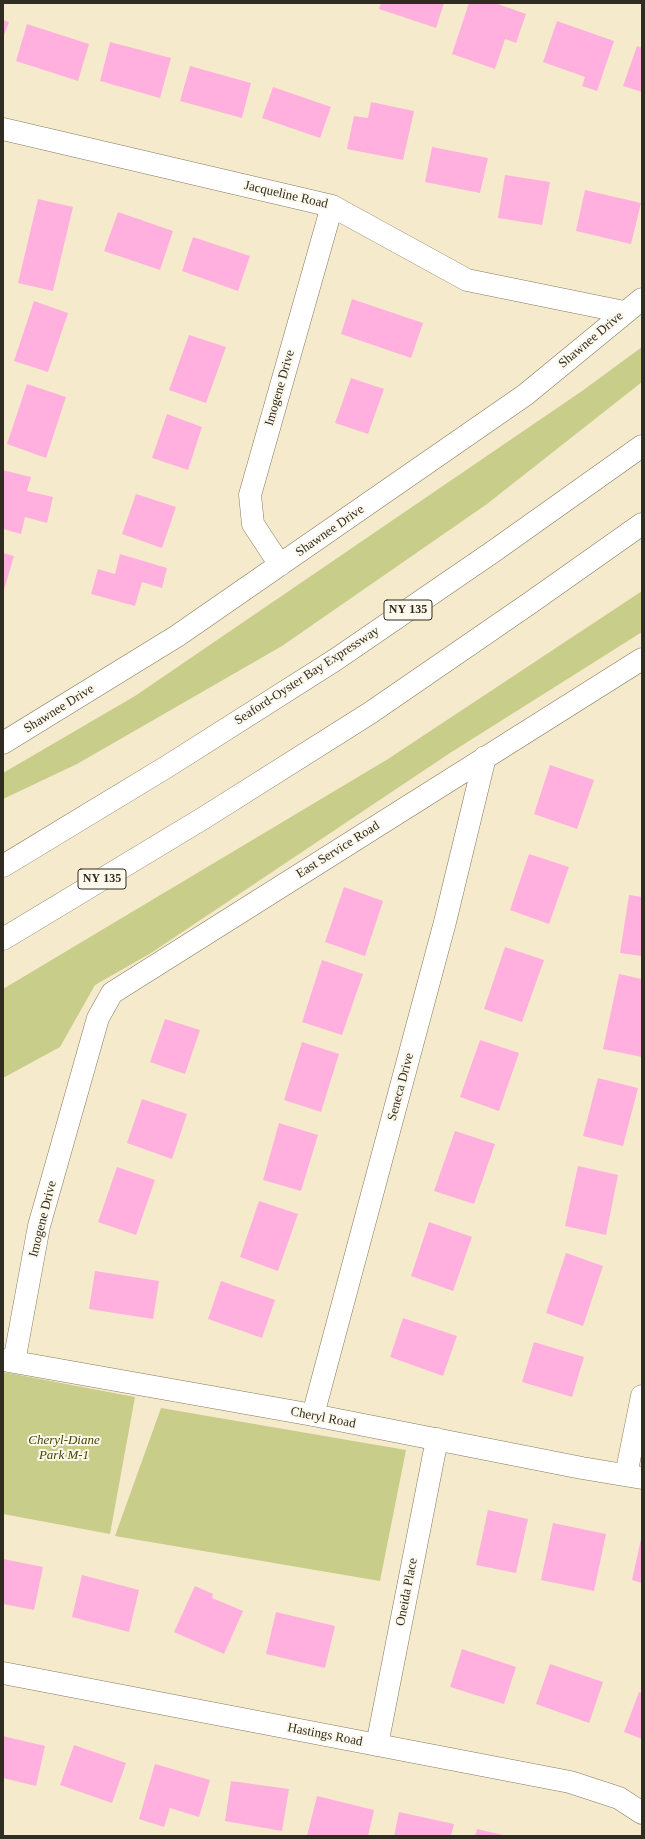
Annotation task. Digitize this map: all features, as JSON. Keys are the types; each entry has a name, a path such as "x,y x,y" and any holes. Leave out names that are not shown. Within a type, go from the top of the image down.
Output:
{"main road":[{"name":"Jacqueline Road","path":"3,129 332,206 467,280 624,312"},
{"name":"Imogene Drive","path":"280,566 253,524 250,495 332,206"},
{"name":"Shawnee Drive","path":"3,744 177,636 280,566 525,395 624,312 642,299"},
{"name":"Seaford-Oyster Bay Expressway","path":"3,866 168,766 335,660 494,551 642,446"},
{"name":"NY 135","path":"3,939 202,819 370,713 642,524"},
{"path":"530,603 642,538"},
{"name":"East Service Road","path":"81,1079 98,1018 112,993 642,659"},
{"name":"Seneca Drive","path":"313,1415 443,930 485,757"},
{"path":"3,848 168,766"},
{"path":"3,955 202,819"},
{"name":"Imogene Drive","path":"9,1361 39,1226 81,1079"},
{"name":"Cheryl Road","path":"9,1361 313,1415 582,1468 634,1476"},
{"path":"634,1476 642,1396"},
{"name":"Oneida Place","path":"377,1745 437,1439"},
{"name":"Hastings Road","path":"3,1673 570,1782 619,1798 642,1813"}],"green space":[{"path":"642,347 642,382 487,504 282,646 77,764 3,799 3,773 135,696 582,391"},
{"path":"642,591 642,632 450,753 151,953 95,985 60,1047 3,1078 3,989 388,759"},
{"name":"Cheryl-Diane Park M-1","path":"3,1372 135,1397 110,1534 3,1514"},
{"path":"161,1408 406,1450 380,1581 115,1536"}],"building":[{"path":"381,3 444,3 436,28 379,9"},
{"path":"469,3 495,3 526,14 516,43 505,39 495,69 452,54"},
{"path":"3,20 9,22 3,38"},
{"path":"557,21 614,41 597,91 582,86 585,77 543,62"},
{"path":"27,24 89,44 78,81 16,61"},
{"path":"110,42 171,58 160,98 100,81"},
{"path":"637,46 642,48 642,92 623,86"},
{"path":"190,66 251,83 242,118 180,101"},
{"path":"273,87 331,107 320,138 262,118"},
{"path":"371,102 414,111 403,160 347,149 354,116 368,118"},
{"path":"432,147 488,158 480,193 425,182"},
{"path":"505,175 550,182 542,225 498,218"},
{"path":"585,190 641,203 631,244 576,231"},
{"path":"38,199 73,207 53,291 18,283"},
{"path":"118,212 173,231 160,270 104,251"},
{"path":"193,237 250,256 238,291 182,271"},
{"path":"352,299 423,323 411,358 341,334"},
{"path":"34,301 68,313 48,372 14,361"},
{"path":"189,335 226,347 206,403 169,390"},
{"path":"351,378 384,389 368,434 335,423"},
{"path":"27,384 66,397 46,458 7,444"},
{"path":"167,414 202,427 188,470 152,458"},
{"path":"3,470 31,477 27,491 53,497 47,523 25,517 21,534 3,529"},
{"path":"136,494 176,507 162,548 122,534"},
{"path":"3,553 14,556 3,593"},
{"path":"120,554 167,568 162,588 142,582 135,606 91,594 98,569 115,574"},
{"path":"550,765 594,780 577,829 534,814"},
{"path":"529,854 569,867 549,924 510,910"},
{"path":"344,887 383,901 365,956 325,942"},
{"path":"629,895 642,897 642,956 620,953"},
{"path":"505,947 544,960 522,1022 484,1009"},
{"path":"322,960 363,974 342,1035 302,1022"},
{"path":"619,974 642,979 642,1057 603,1049"},
{"path":"165,1019 200,1030 185,1074 150,1062"},
{"path":"480,1040 519,1053 499,1111 460,1097"},
{"path":"302,1042 339,1054 321,1112 284,1100"},
{"path":"598,1078 638,1088 623,1146 583,1136"},
{"path":"142,1099 187,1114 172,1159 127,1143"},
{"path":"279,1123 318,1135 301,1191 263,1180"},
{"path":"455,1131 495,1144 474,1204 434,1191"},
{"path":"578,1166 618,1175 606,1235 565,1226"},
{"path":"117,1167 155,1180 136,1235 98,1222"},
{"path":"259,1201 298,1214 278,1271 240,1257"},
{"path":"429,1222 472,1237 453,1291 411,1276"},
{"path":"566,1253 603,1266 583,1326 546,1313"},
{"path":"95,1271 159,1281 153,1319 89,1309"},
{"path":"221,1281 275,1300 262,1338 208,1319"},
{"path":"403,1318 457,1336 443,1376 390,1357"},
{"path":"534,1342 584,1357 572,1397 522,1382"},
{"path":"488,1510 528,1519 516,1573 476,1565"},
{"path":"553,1523 606,1534 594,1591 541,1580"},
{"path":"642,1539 642,1583 632,1580"},
{"path":"3,1559 43,1567 34,1610 3,1604"},
{"path":"82,1575 139,1590 129,1632 72,1617"},
{"path":"195,1586 213,1594 212,1598 243,1611 224,1654 174,1632"},
{"path":"276,1612 335,1626 325,1668 266,1654"},
{"path":"462,1649 516,1667 504,1704 450,1687"},
{"path":"550,1664 603,1682 589,1723 536,1704"},
{"path":"639,1692 642,1693 642,1739 624,1732"},
{"path":"3,1736 45,1746 36,1786 3,1778"},
{"path":"74,1745 126,1763 112,1803 60,1785"},
{"path":"155,1764 210,1780 199,1817 170,1808 164,1827 139,1819"},
{"path":"231,1781 289,1789 282,1831 225,1821"},
{"path":"317,1796 374,1810 368,1836 307,1836"},
{"path":"399,1812 454,1824 451,1836 394,1836"},
{"path":"477,1829 503,1835 503,1836 475,1836"}]}
